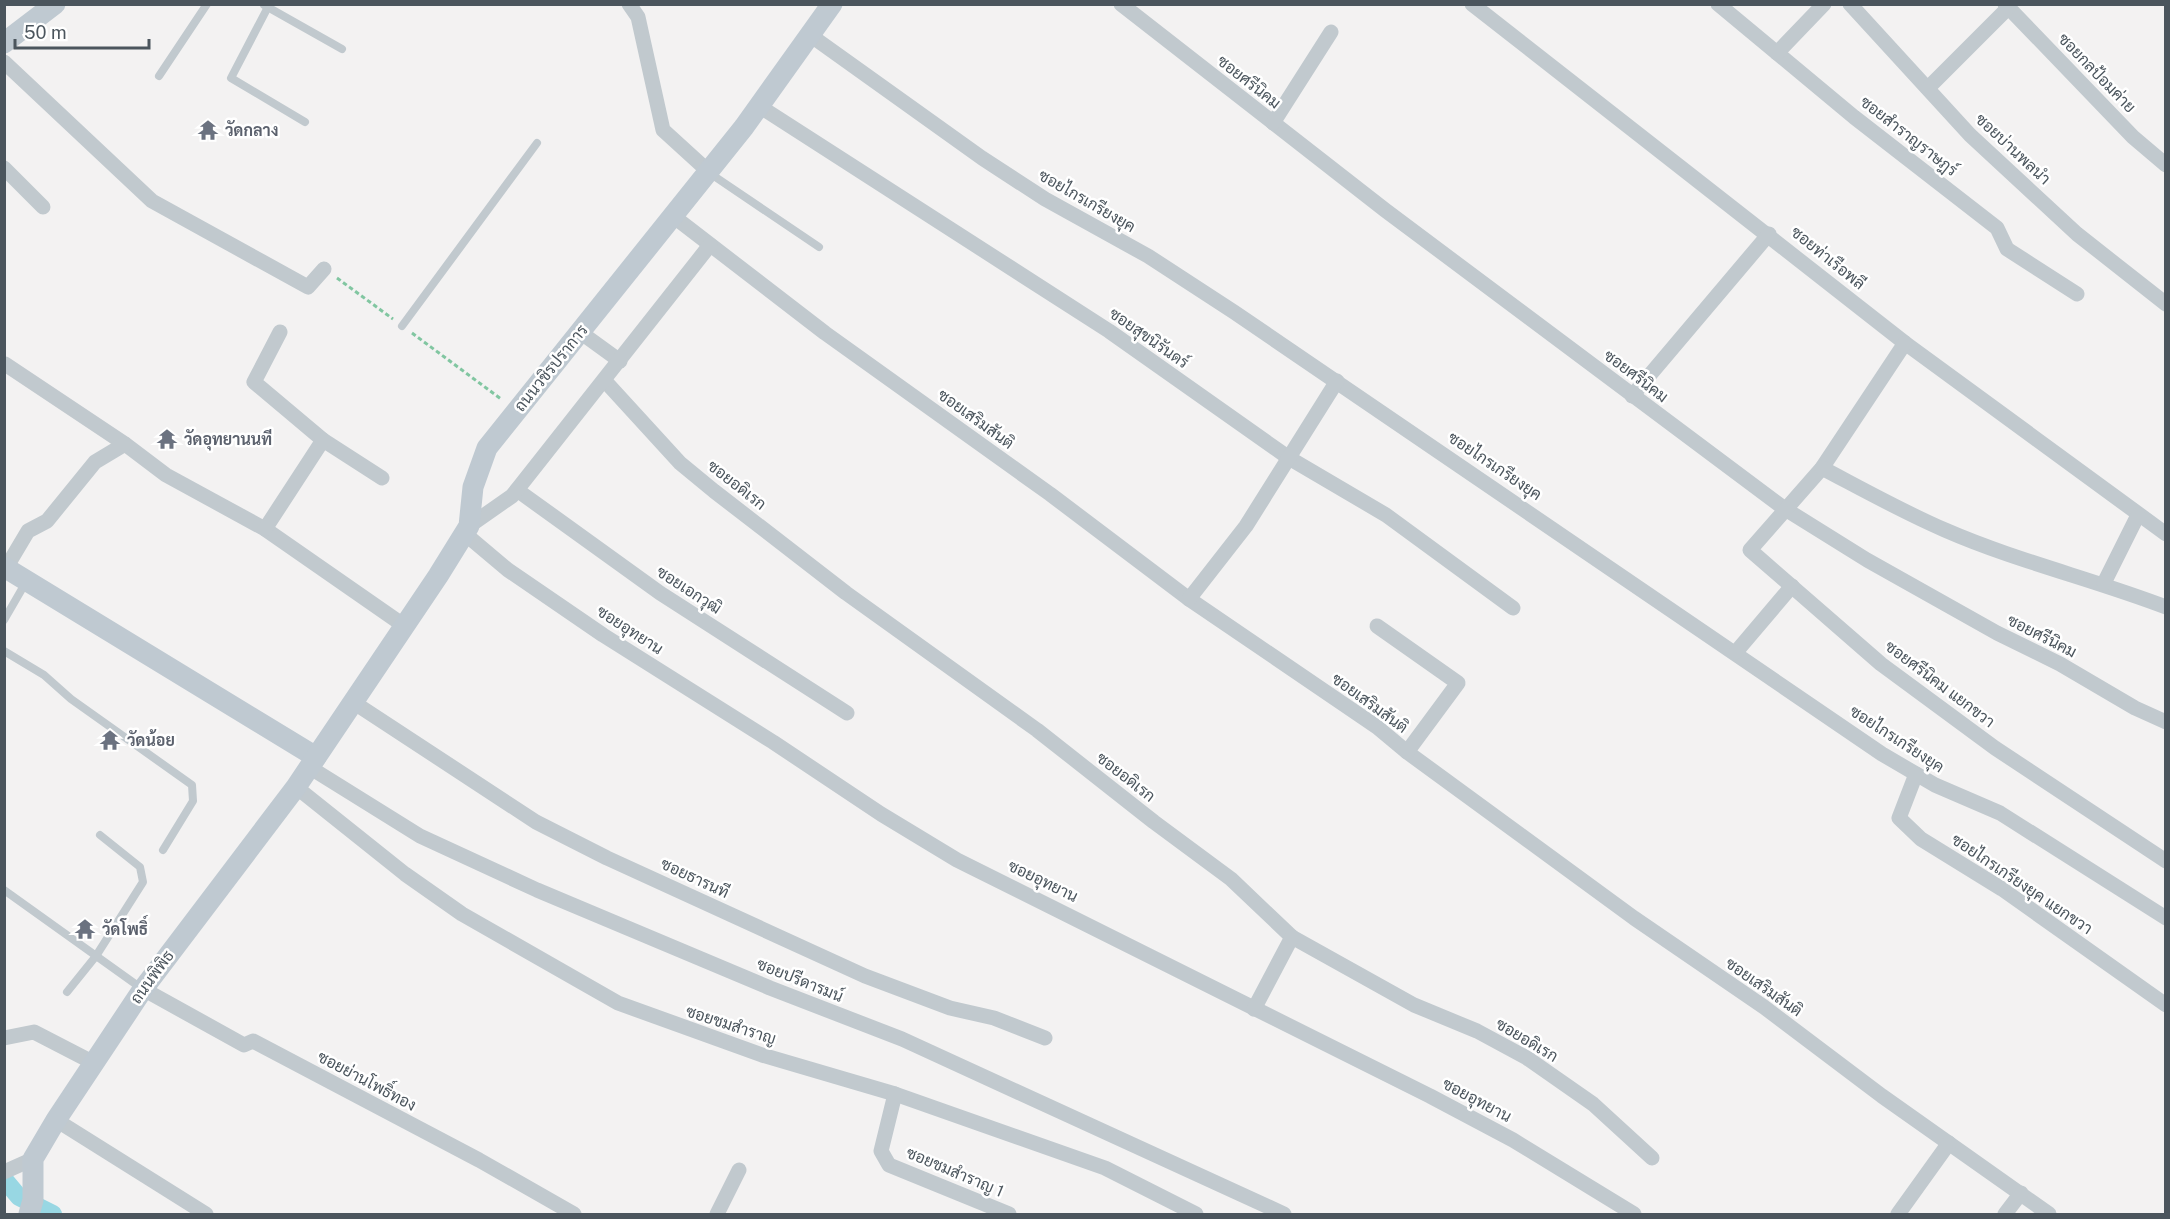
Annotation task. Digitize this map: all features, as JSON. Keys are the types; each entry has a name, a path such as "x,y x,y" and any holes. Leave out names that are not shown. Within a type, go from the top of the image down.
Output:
{"street":[{"path":"4,44 55,4"},
{"path":"629,4 638,17 663,130 708,171"},
{"name":"ถนนวชิรปราการ","path":"313,762 406,627 466,530 473,487 488,448 759,106 832,4"},
{"name":"ซอยศรีนิคม","path":"1121,4 1273,123 1632,396 1785,509 1867,560 1997,633 2060,664 2135,708 2166,722"},
{"name":"ซอยท่าเรือพลี","path":"1472,4 1769,234 1905,343 2166,534"},
{"name":"ซอยสำราญราษฎร์","path":"1718,4 1997,228 2007,249 2077,294"},
{"path":"1777,53 1824,4"},
{"name":"ซอยบ่านพลนำ","path":"1850,4 1970,135 2077,234 2166,304"},
{"path":"1928,88 2006,6"},
{"name":"ซอยกลป้อมค่าย","path":"2006,6 2133,137 2166,165"},
{"path":"1273,123 1331,32"},
{"name":"ซอยไกรเกรียงยุค","path":"810,35 982,158 1045,199 1148,256 1337,381 1882,754 1935,785 2000,813 2166,918"},
{"path":"4,62 152,201 308,287 324,269"},
{"name":"ซอยสุขนิรันดร์","path":"759,106 1110,331 1289,458 1386,515 1513,608"},
{"path":"4,168 43,207"},
{"name":"ซอยเสริมสันติ","path":"673,216 825,333 1050,494 1189,599 1377,727 1407,752 1634,918 1764,1007 1882,1096 2049,1215"},
{"path":"1632,396 1769,234"},
{"path":"466,530 517,490 710,245"},
{"path":"280,332 254,382 323,440 382,478"},
{"path":"580,332 620,361"},
{"path":"1785,509 1822,468 1905,343"},
{"path":"5,364 125,444 166,475 265,529 406,627"},
{"name":"ซอยอดิเรก","path":"605,381 680,463 714,491 846,593 1037,730 1231,879 1292,937 1414,1005 1477,1030 1527,1058 1593,1104 1652,1158"},
{"path":"1189,599 1246,526 1337,381"},
{"path":"265,529 323,440"},
{"path":"125,444 95,462 47,521 28,531 5,567 313,762"},
{"path":"1822,468 1944,530 2022,559 2104,583 2166,607"},
{"name":"ซอยเอกวุฒิ","path":"517,490 660,593 847,713"},
{"name":"ซอยศรีนิคม แยกขวา","path":"1785,509 1750,550 1881,664 1995,748 2166,861"},
{"path":"2104,583 2138,515"},
{"name":"ซอยอุทยาน","path":"466,530 545,597 938,848 1512,1140 1634,1215"},
{"path":"1736,652 1792,586"},
{"path":"1377,626 1458,683 1407,752"},
{"name":"ซอยธารนที","path":"353,702 536,822 607,858 865,976 950,1008 994,1018 1045,1038"},
{"name":"ถนนพิพิธ","path":"33,1159 56,1120 143,989 313,762"},
{"name":"ซอยปรีดารมน์","path":"313,762 364,803 430,841 537,890 770,988 902,1039 1284,1215"},
{"name":"ซอยไกรเกรียงยุค แยกขวา","path":"1916,774 1899,818 1921,839 2002,889 2166,1005"},
{"name":"ซอยชมสำราญ","path":"296,787 396,868 462,914 618,1003 762,1055 895,1094 1105,1168 1196,1215"},
{"path":"1254,1009 1292,937"},
{"name":"ซอยย่านโพธิ์ทอง","path":"143,989 244,1045 253,1041 478,1160 574,1215"},
{"path":"4,1038 34,1032 94,1063"},
{"name":"ซอยชมสำราญ 1","path":"895,1094 881,1151 889,1165 1009,1215"},
{"path":"56,1120 206,1215"},
{"path":"1898,1215 1949,1143"},
{"path":"5,1171 33,1159 31,1207"},
{"path":"717,1215 739,1170"},
{"path":"2005,1215 2020,1193"}],"lane":[{"path":"159,76 207,4"},
{"path":"305,122 231,78 265,6 342,49"},
{"path":"402,326 537,143"},
{"path":"708,171 819,247"},
{"path":"4,620 27,580"},
{"path":"4,651 44,675 71,699 192,785 193,801 163,850"},
{"path":"67,992 96,956 143,882 140,867 100,835"},
{"path":"4,890 143,989"}],"path":[{"path":"324,269 517,411"}],"waterway":[{"path":"4,1179 19,1197 53,1214"}],"place":[{"name":"วัดกลาง","path":"208,130"},
{"name":"วัดอุทยานนที","path":"167,439"},
{"name":"วัดน้อย","path":"110,740"},
{"name":"วัดโพธิ์","path":"85,929"}]}
